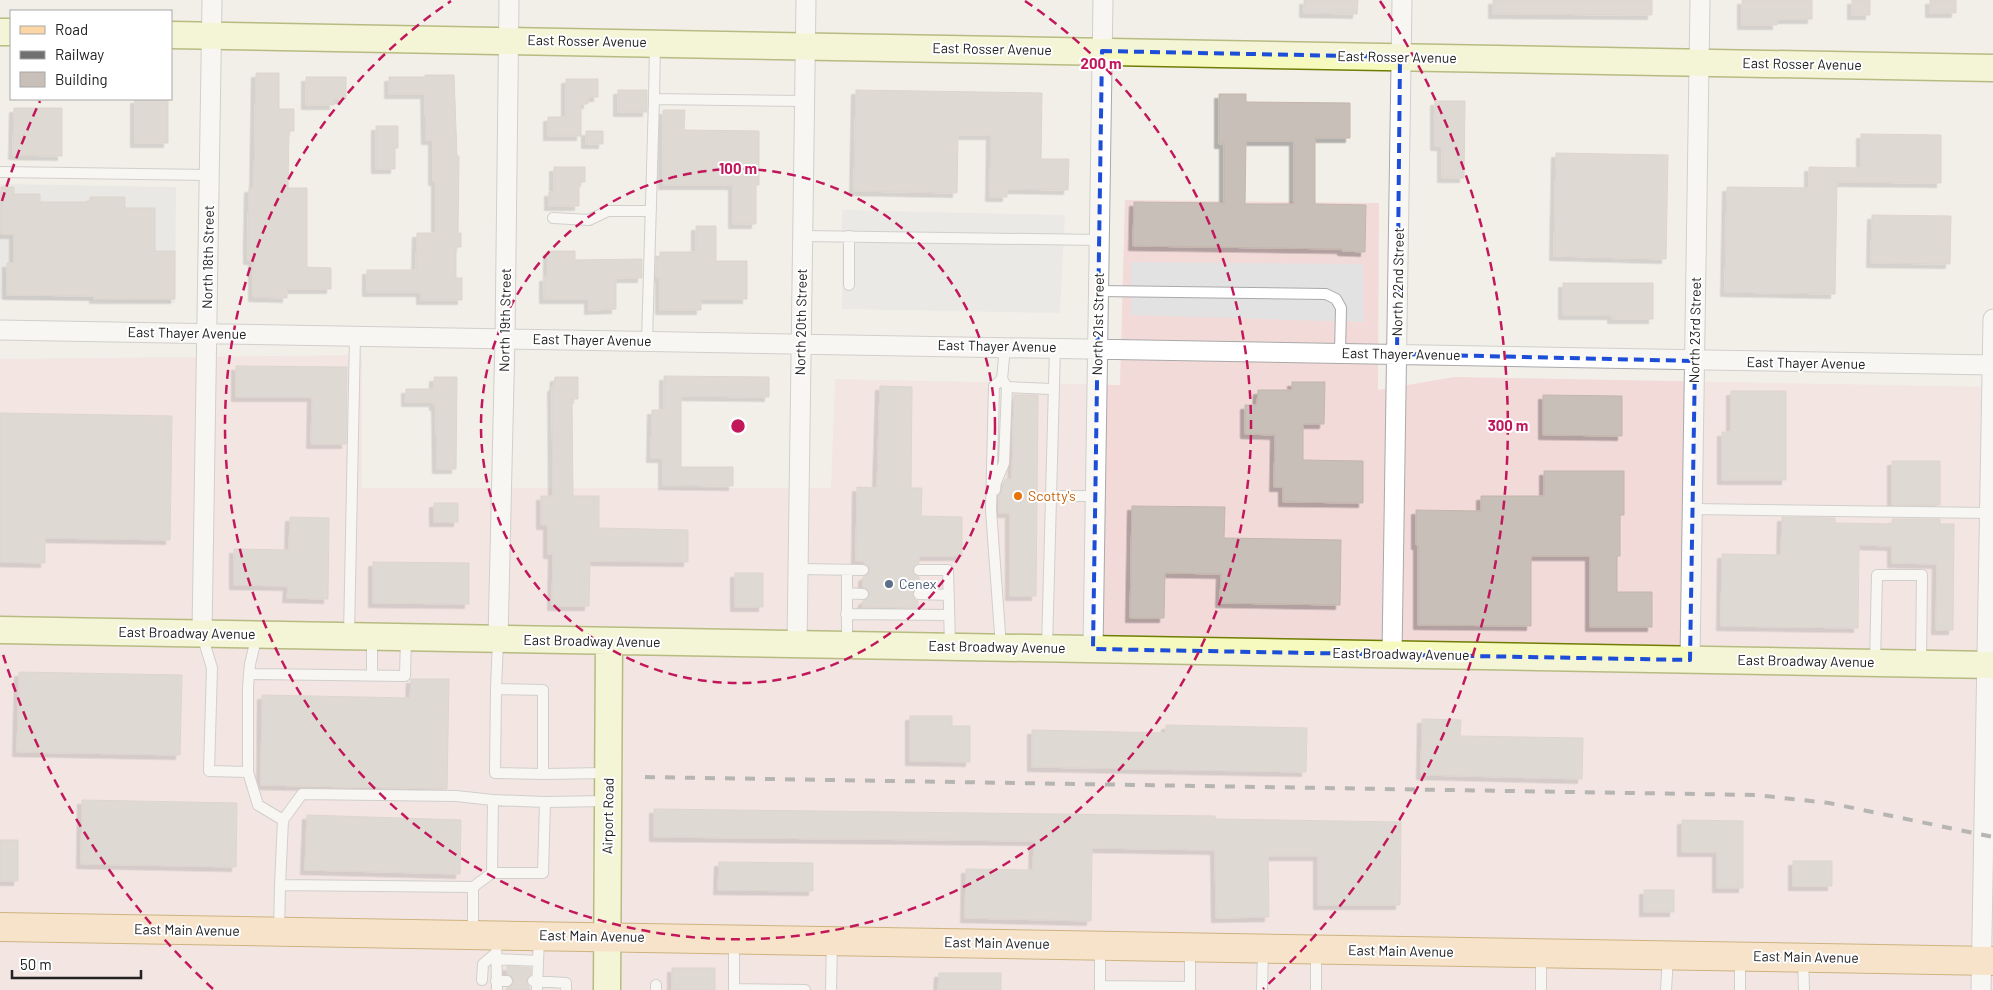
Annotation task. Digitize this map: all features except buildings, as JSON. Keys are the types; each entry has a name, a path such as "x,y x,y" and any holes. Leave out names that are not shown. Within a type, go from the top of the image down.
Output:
{"main road":[{"name":"East Main Avenue","path":"0,926 279,931 539,948 607,937 1987,961"}],"street":[{"name":"North 18th Street","path":"202,633 212,0"},
{"name":"North 19th Street","path":"498,639 505,338 509,0"},
{"name":"North 20th Street","path":"797,644 806,0"},
{"name":"North 21st Street","path":"1093,648 1103,0"},
{"name":"North 22nd Street","path":"1392,654 1402,0"},
{"name":"North 23rd Street","path":"1690,660 1700,0"},
{"name":"East Rosser Avenue","path":"172,35 655,42 1993,68"},
{"path":"1981,990 1987,961 1993,319"},
{"name":"East Thayer Avenue","path":"0,330 1005,346 1695,361 1993,365"},
{"name":"East Broadway Avenue","path":"0,630 846,645 950,645 1990,665"},
{"name":"Airport Road","path":"607,990 609,641"}],"lane":[{"path":"647,341 655,42"},
{"path":"654,99 804,101"},
{"path":"0,172 209,175"},
{"path":"554,218 589,220 608,211 651,211"},
{"path":"803,236 1100,240"},
{"path":"849,236 849,285"},
{"path":"1099,291 1331,296 1336,299 1341,308 1340,352"},
{"path":"355,336 361,636 372,676"},
{"path":"1004,383 1005,346"},
{"path":"1048,648 1054,347"},
{"path":"1001,646 991,510 994,386 1004,383 1052,389"},
{"path":"1050,496 1095,496"},
{"path":"1693,509 1990,513"},
{"path":"798,569 863,570"},
{"path":"846,645 847,570"},
{"path":"919,570 948,570 950,645"},
{"path":"1874,662 1877,575 1922,575 1921,663"},
{"path":"846,593 863,594"},
{"path":"919,594 949,595"},
{"path":"846,614 949,616"},
{"path":"202,633 212,668 209,771 248,772"},
{"path":"258,634 249,674 248,772 258,804 283,820"},
{"path":"249,674 405,676 406,637"},
{"path":"498,639 495,773 608,773"},
{"path":"496,689 543,690 543,774"},
{"path":"279,931 283,820 302,794 456,796 493,800 545,802 608,801"},
{"path":"492,873 493,800"},
{"path":"280,885 473,887 492,873 544,873 545,802"},
{"path":"473,887 491,945 500,984"},
{"path":"734,939 734,989 805,990"},
{"path":"832,940 832,990"},
{"path":"482,980 483,964 491,945"},
{"path":"1100,945 1100,988 1190,989 1190,947"},
{"path":"539,948 536,984 566,983 566,990"},
{"path":"1262,990 1263,948"},
{"path":"1316,949 1316,990"},
{"path":"1541,990 1542,953"},
{"path":"1666,990 1668,955"},
{"path":"1740,956 1740,990"},
{"path":"1803,957 1804,990"}],"highlighted area":[{"path":"1102,51 1400,57 1397,354 1695,361 1690,660 1093,649"}],"shaded area":[{"path":"0,184 176,187 175,303 0,299"},
{"path":"1125,200 1379,203 1378,390 1454,377 1993,387 1993,990 0,990 0,359 362,355 362,488 831,488 835,379 1120,385"},
{"path":"842,210 1065,215 1060,313 842,309"},
{"path":"1131,262 1363,264 1364,322 1131,315"}],"railway":[{"path":"645,777 1756,795 1829,803 1993,837"}],"place":[{"name":"Scotty's","path":"1018,496"},
{"name":"Cenex","path":"889,584"}]}
